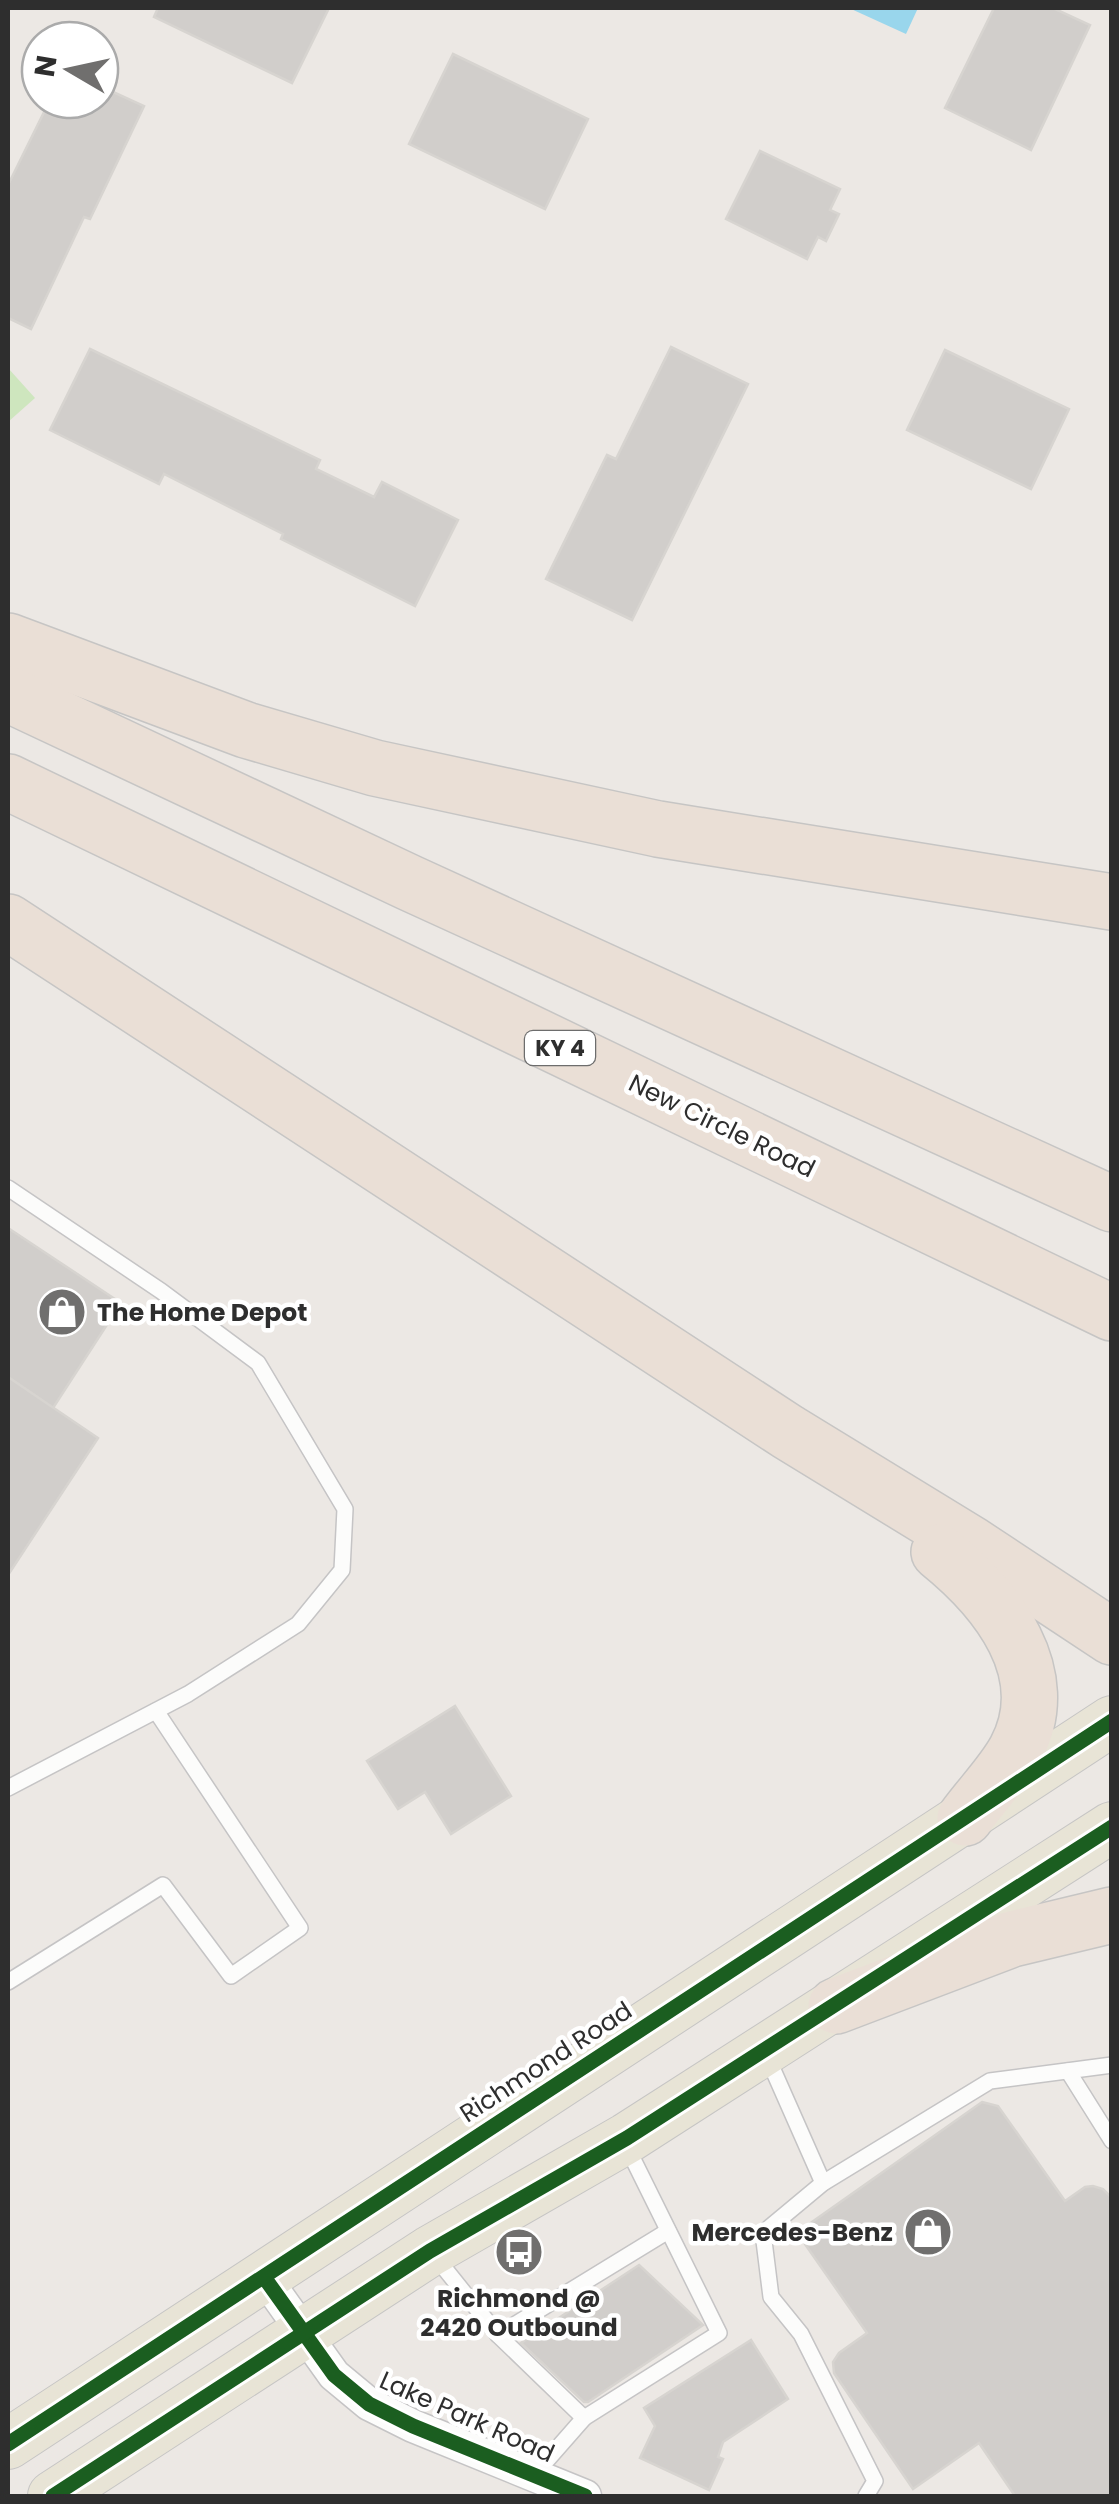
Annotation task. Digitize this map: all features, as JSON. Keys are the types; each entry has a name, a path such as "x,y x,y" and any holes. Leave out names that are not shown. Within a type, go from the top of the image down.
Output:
{"highway":[{"path":"8,641 246,730 375,768 658,830 1112,902"},
{"path":"8,694 410,884 1112,1204"},
{"name":"New Circle Road","path":"8,782 1112,1313"},
{"path":"8,922 788,1432 972,1544 1112,1637"},
{"path":"788,1432 964,1572 1011,1630 1022,1654 1030,1709 1015,1752 965,1818"},
{"path":"836,2006 1012,1939 1112,1914"}],"main road":[{"name":"Richmond Road","path":"8,2444 1112,1721"},
{"path":"53,2496 430,2251 623,2140 1112,1827"}],"street":[{"name":"Lake Park Road","path":"264,2277 334,2375 369,2404 412,2426 585,2496"}],"lane":[{"path":"8,1188 258,1364 344,1509 342,1570 298,1624 156,1711 8,1788"},
{"path":"8,1982 164,1885 231,1976 300,1928 156,1711"},
{"path":"765,2050 823,2183"},
{"path":"866,2496 875,2481 801,2334 771,2297 763,2234 823,2183 990,2082 1112,2065"},
{"path":"1068,2071 1112,2141"},
{"path":"534,2476 584,2418 625,2385 668,2357 719,2333 623,2140"},
{"path":"498,2335 536,2312 591,2287 668,2231"},
{"path":"430,2251 498,2335 584,2418"},
{"path":"536,2312 550,2323"}],"green space":[{"path":"8,368 35,398 8,422"}],"water":[{"path":"849,8 918,8 906,34"}],"building":[{"path":"158,8 329,8 292,83 154,17"},
{"path":"994,8 1053,8 1090,25 1031,150 945,108"},
{"path":"453,54 588,119 545,209 409,144"},
{"path":"120,95 144,106 90,219 84,217 31,329 8,318 8,185 40,120 120,120"},
{"path":"760,151 840,189 830,210 839,214 826,241 818,237 807,259 726,219"},
{"path":"671,347 748,384 632,620 546,579 607,455 616,459"},
{"path":"90,349 320,460 316,469 374,497 382,482 458,520 415,606 281,539 283,534 164,474 159,484 50,430"},
{"path":"945,350 1069,409 1031,489 907,430"},
{"name":"The Home Depot","path":"8,1228 121,1303 53,1408 8,1377"},
{"path":"8,1377 98,1438 8,1575"},
{"path":"455,1706 511,1796 451,1834 425,1792 398,1809 367,1761"},
{"path":"982,2102 998,2106 1065,2201 1093,2186 1112,2198 1112,2496 1015,2496 979,2443 913,2489 834,2373 833,2362 839,2353 867,2333 805,2244 805,2227"},
{"path":"639,2265 703,2325 584,2402 521,2343"},
{"path":"751,2340 788,2399 723,2442 718,2457 723,2459 709,2490 640,2458 655,2426 644,2408"}],"cycle path":[{"path":"8,2444 1112,1721"},
{"path":"53,2496 430,2251 627,2138 1112,1827"},
{"path":"264,2277 334,2375 369,2404 585,2496"}],"place":[{"name":"The Home Depot","path":"62,1312"},
{"name":"Mercedes-Benz","path":"928,2232"},
{"name":"Richmond @ 2420 Outbound","path":"519,2252"}]}
